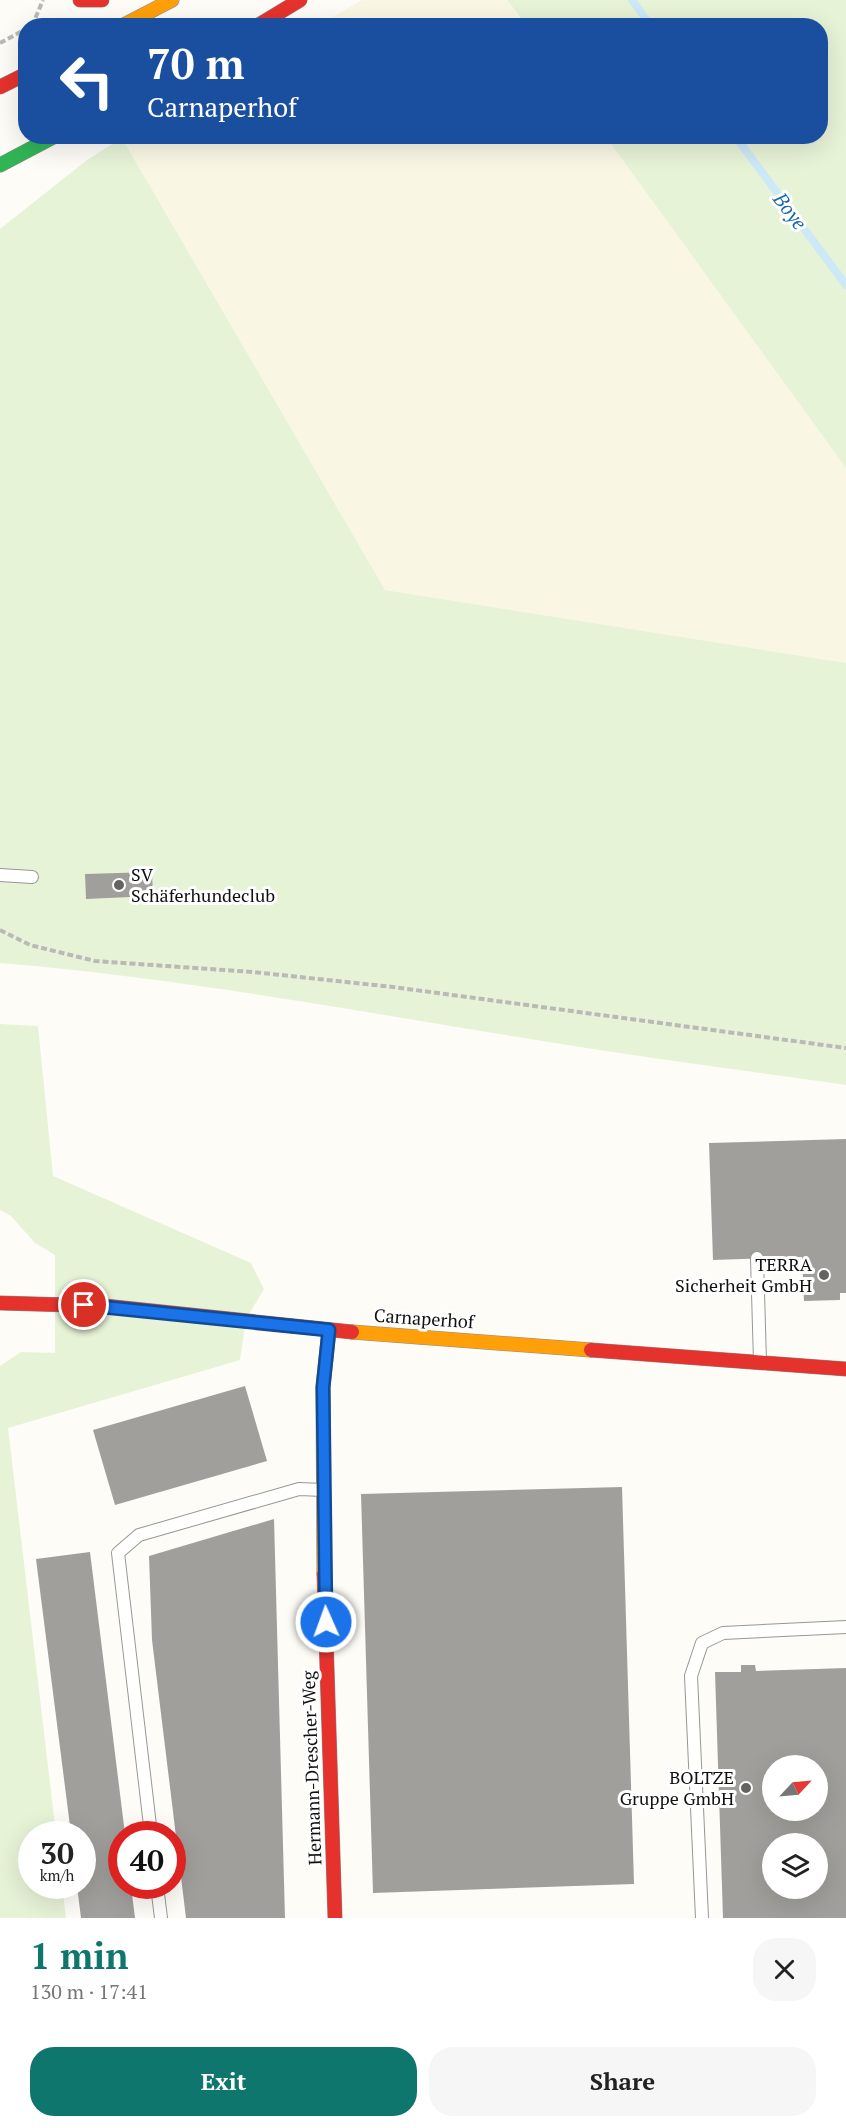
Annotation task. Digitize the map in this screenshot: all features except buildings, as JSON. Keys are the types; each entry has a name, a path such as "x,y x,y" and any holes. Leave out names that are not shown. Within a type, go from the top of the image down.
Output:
{"street":[{"path":"80,0 102,0"},
{"path":"137,18 172,0"},
{"path":"270,18 300,0"},
{"path":"0,87 18,78"},
{"path":"0,165 40,144"},
{"path":"14,173 35,147"},
{"name":"Carnaperhof","path":"0,1303 105,1306 329,1330 846,1369"},
{"name":"Hermann-Drescher-Weg","path":"329,1330 323,1387 323,1532 335,1918"}],"lane":[{"path":"0,875 32,877"},
{"path":"757,1258 760,1363"},
{"path":"149,1821 118,1553 139,1535 299,1489 324,1490"},
{"path":"702,1918 691,1676 702,1643 723,1633 846,1627"},
{"path":"159,1899 161,1918"}],"path":[{"path":"35,18 43,0"},
{"path":"0,43 18,33"},
{"path":"0,930 30,945 95,961 253,972 393,987 846,1048"}],"shaded area":[{"path":"362,0 507,0 520,18 331,18"},
{"path":"125,144 611,144 846,468 846,663 385,590"}],"green space":[{"path":"507,0 846,0 846,468 611,144 828,144 828,18 521,18"},
{"path":"112,144 125,144 385,590 846,663 846,1085 586,1048 206,987 0,963 0,229 87,160"},
{"path":"0,1024 38,1026 53,1176 251,1263 264,1289 246,1319 240,1360 8,1428 54,1821 18,1821 18,1899 64,1899 66,1918 0,1918 0,1366 21,1352 55,1353 55,1255 35,1243 11,1216 0,1210"}],"waterway":[{"name":"Boye","path":"632,0 645,18"},
{"name":"Boye","path":"741,144 846,285"}],"traffic: fast":[{"path":"0,165 40,144"}],"traffic: slow":[{"path":"137,18 172,0"},
{"path":"324,1574 323,1387 329,1330"},
{"path":"352,1332 591,1350"}],"traffic: jam":[{"path":"80,0 102,0"},
{"path":"270,18 300,0"},
{"path":"0,87 18,78"},
{"path":"0,1303 105,1306 352,1332"},
{"path":"591,1350 846,1369"},
{"path":"324,1574 335,1918"}],"place":[{"name":"SV Schäferhundeclub","path":"119,885"},
{"name":"TERRA Sicherheit GmbH","path":"824,1275"},
{"name":"BOLTZE Gruppe GmbH","path":"746,1788"}],"route":[{"path":"84,1305 329,1330 323,1387 323,1532 326,1622"}]}
